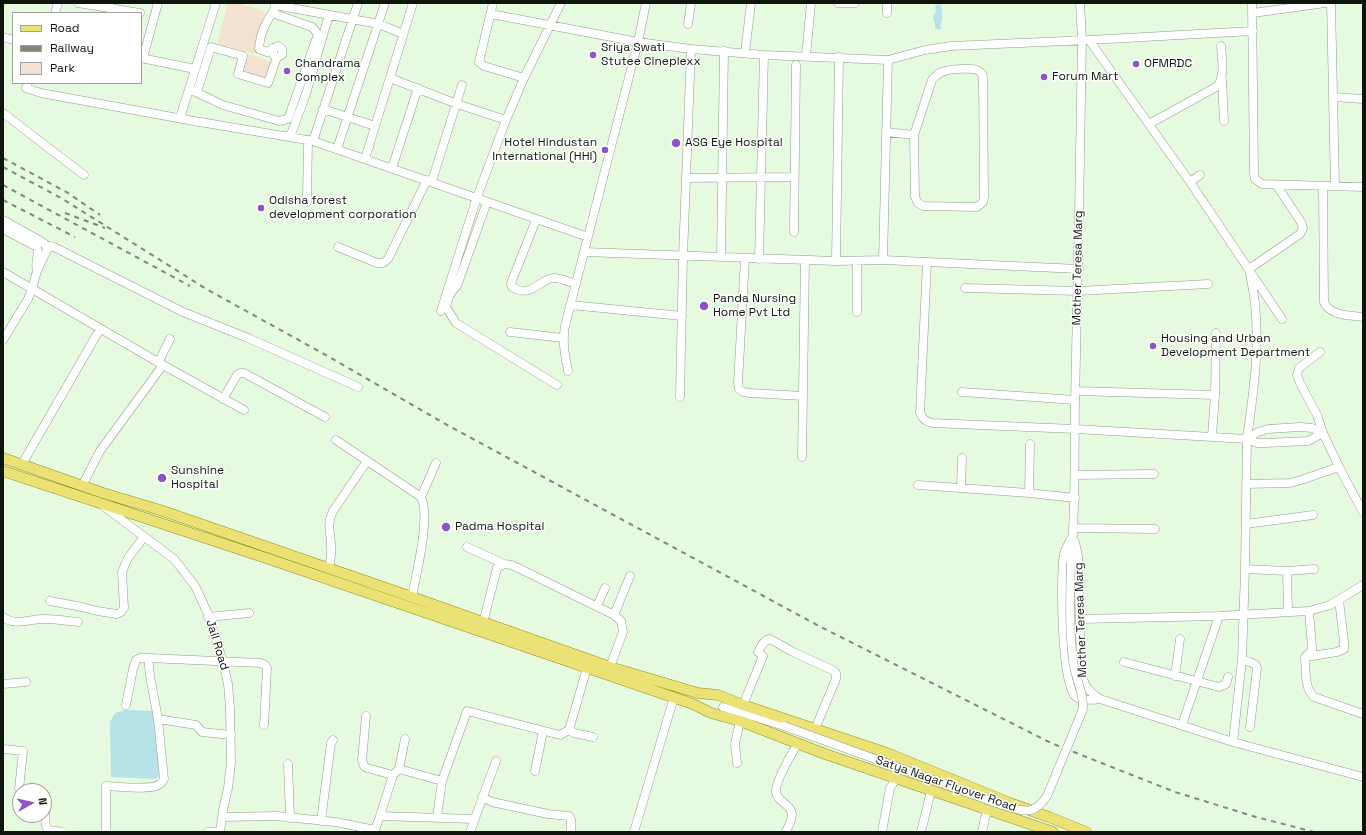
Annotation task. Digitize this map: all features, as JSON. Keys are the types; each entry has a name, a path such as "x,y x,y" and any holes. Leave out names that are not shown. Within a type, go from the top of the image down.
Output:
{"main road":[{"path":"3,458 102,493 160,510 610,667 698,693 718,695 743,705 903,759 1086,832"},
{"path":"3,471 262,556 587,668 715,710"},
{"path":"715,710 723,702 718,695"},
{"path":"718,695 710,696 706,700 705,705 740,721 826,754 1052,832"},
{"path":"965,802 970,787"}],"street":[{"path":"78,3 109,6 136,12"},
{"path":"158,3 142,58 195,69"},
{"path":"180,118 216,3"},
{"path":"307,202 310,141 323,109 358,3"},
{"path":"337,149 385,3"},
{"path":"365,159 413,3"},
{"path":"493,3 479,62 484,66 524,78"},
{"path":"441,311 476,197 506,120 524,78 561,3"},
{"path":"568,371 563,347 563,338 638,42 646,3"},
{"path":"688,24 691,3"},
{"path":"745,53 751,3"},
{"path":"806,56 811,3"},
{"path":"838,3 855,3"},
{"path":"887,3 887,14"},
{"name":"Mother Teresa Marg","path":"1071,562 1075,498 1075,400 1085,40 1080,3"},
{"path":"1252,3 1255,179 1262,184 1277,186 1363,187"},
{"path":"1253,13 1325,3"},
{"path":"1331,3 1334,186"},
{"path":"198,92 211,47 243,56 238,74 268,83 277,57 282,55 282,49 278,46 267,52 259,49 262,31 276,4 352,20 379,24 403,34"},
{"path":"142,13 154,15"},
{"path":"189,89 230,107 279,121 288,119 318,34 312,27 272,13"},
{"path":"491,14 638,42 691,49 764,55 888,60 925,50 951,46 1253,31"},
{"path":"290,137 306,94 329,15"},
{"path":"1085,40 1149,124 1190,182 1282,319"},
{"path":"1221,46 1224,121"},
{"path":"680,397 683,256 691,49"},
{"path":"721,258 724,52"},
{"path":"759,259 764,55"},
{"path":"836,261 839,57"},
{"path":"883,260 888,60"},
{"path":"794,232 796,65"},
{"path":"974,68 979,70 983,79 984,197 980,206 923,206 918,203 915,197 914,136 932,80 936,74 944,71 974,68"},
{"path":"390,78 456,104 506,120"},
{"path":"1149,124 1215,88 1222,79"},
{"path":"28,84 26,88 41,93 310,141 476,197 536,220 588,237"},
{"path":"338,247 377,263 383,263 388,259 429,181 462,85"},
{"path":"392,168 418,88"},
{"path":"1333,97 1363,98"},
{"path":"323,109 375,126"},
{"path":"3,113 84,175"},
{"path":"886,132 914,136"},
{"path":"1190,182 1200,175"},
{"path":"686,178 794,177"},
{"path":"1249,269 1300,234 1303,228 1301,222 1277,186"},
{"path":"1323,186 1324,302 1326,307 1332,312 1363,317"},
{"path":"487,202 457,286 450,294 446,307 456,323 557,385"},
{"path":"3,220 45,244 47,250"},
{"path":"536,220 513,278 511,284 512,287 516,289 532,289 545,281 554,278 576,284"},
{"path":"3,229 37,247 38,253 36,271 28,299 3,340"},
{"path":"36,271 48,247 52,246 184,312 248,338 358,387"},
{"path":"584,252 721,258 836,261 883,260 1079,269"},
{"path":"745,258 738,383 739,389 743,392 750,393 803,396"},
{"path":"802,457 805,260"},
{"path":"857,261 857,312"},
{"path":"927,262 920,413 923,419 932,423 1212,436 1247,439 1265,444 1308,441 1323,433"},
{"path":"1233,742 1242,660 1247,439 1254,389 1256,347 1255,304 1249,269"},
{"path":"3,272 160,364 244,410"},
{"path":"965,288 1078,291 1208,284"},
{"path":"571,305 682,316"},
{"path":"22,464 100,329"},
{"path":"510,332 563,338"},
{"path":"1212,436 1215,395 1216,333"},
{"path":"82,486 100,451 160,364 170,339"},
{"path":"1320,352 1299,368 1297,375 1300,384 1317,415 1323,433 1339,467 1363,512"},
{"path":"223,399 237,375 244,373 325,418"},
{"path":"1076,390 1215,395"},
{"path":"962,392 1075,400"},
{"path":"1247,439 1258,432 1268,429 1300,427 1312,428 1323,433"},
{"path":"336,440 421,498 423,502 424,518 421,549 412,597"},
{"path":"1029,493 1030,444"},
{"path":"961,488 962,458"},
{"path":"329,569 331,552 330,519 367,461"},
{"path":"421,498 436,463"},
{"path":"1247,484 1290,483 1339,467"},
{"path":"1075,475 1154,474"},
{"path":"918,485 1075,498"},
{"path":"100,503 102,493"},
{"name":"Jail Road","path":"100,503 174,559 195,586 208,617 223,662 228,684 231,734 231,764 220,831"},
{"path":"1246,524 1313,515"},
{"path":"1073,530 1155,528"},
{"name":"Mother Teresa Marg","path":"1073,530 1078,556 1080,664 1083,681 1086,688 1100,699"},
{"name":"Mother Teresa Marg","path":"1073,530 1064,554 1063,575 1064,642 1068,678 1071,691 1075,696 1080,699 1100,699"},
{"path":"50,601 97,611 117,614 121,612 124,608 122,572 128,558 144,537"},
{"path":"467,547 504,564 519,568 614,615 621,621 623,632 610,667"},
{"name":"Satya Nagar Flyover Road","path":"715,710 784,726 1002,805 1025,812 1033,810 1042,804 1047,796 1083,709 1082,695 1074,666 1071,645 1071,562"},
{"path":"483,622 497,568 504,564"},
{"path":"1245,569 1287,571 1314,569"},
{"path":"1287,571 1288,612"},
{"path":"614,615 630,576"},
{"path":"1080,619 1219,616 1309,611 1324,608 1363,585"},
{"path":"597,606 605,588"},
{"path":"1305,657 1337,652 1344,649 1339,600"},
{"path":"1309,611 1312,650 1305,657 1307,688 1310,694 1314,697 1363,714"},
{"path":"208,617 249,613"},
{"path":"1182,725 1219,616"},
{"path":"3,617 9,622 47,619 78,622"},
{"path":"743,705 763,656 758,652 764,642 770,639 836,673 836,679 815,729"},
{"path":"1175,676 1180,639"},
{"path":"126,705 133,669 136,660 140,658 261,663 266,665 267,668 264,725"},
{"path":"106,832 106,786 135,788 157,786 161,784 164,779 158,719 148,658"},
{"path":"1242,660 1254,663 1257,668 1250,727"},
{"path":"1124,662 1219,688 1226,684 1228,677"},
{"path":"437,818 442,781 467,711 560,735 569,730 587,668"},
{"path":"3,684 26,682"},
{"path":"634,832 674,697"},
{"path":"1100,699 1233,742 1363,777"},
{"path":"366,716 362,760 364,766 367,768 442,781"},
{"path":"158,719 196,725 202,732 231,734"},
{"path":"737,764 735,744 740,721"},
{"path":"569,730 593,737"},
{"path":"535,771 543,731"},
{"path":"222,817 276,816 321,821 374,831 396,772 405,739"},
{"path":"321,821 331,744 333,740"},
{"path":"786,832 792,817 792,813 790,808 778,798 776,787 798,743"},
{"path":"3,749 23,750 20,783"},
{"path":"470,832 496,761"},
{"path":"288,764 290,818"},
{"path":"882,832 890,788 896,779"},
{"path":"921,832 931,791"},
{"path":"482,797 492,802 548,814 569,816 571,819 571,832"},
{"path":"982,832 987,810"},
{"path":"380,816 474,819"},
{"path":"45,823 49,830 62,832"},
{"path":"208,832 220,831"}],"green space":[{"path":"228,3 238,3 265,12 254,54 217,43"},
{"path":"249,54 271,62 265,80 242,74"}],"water":[{"path":"940,4 942,8 942,20 940,25 942,28 938,30 935,28 933,18 936,11 935,7"},
{"path":"125,710 153,711 155,716 159,775 156,779 111,777 110,722 115,713"}],"railway":[{"path":"3,158 68,193 100,215"},
{"path":"3,167 61,198 208,290 324,354 449,426 819,626 1051,743 1175,792 1256,817 1314,832"},
{"path":"3,185 190,286"},
{"path":"3,200 75,237"},
{"path":"65,213 105,228"}],"place":[{"name":"Sriya Swati Stutee Cineplexx","path":"593,55"},
{"name":"OFMRDC","path":"1136,64"},
{"name":"Chandrama Complex","path":"287,71"},
{"name":"Forum Mart","path":"1044,77"},
{"name":"ASG Eye Hospital","path":"676,143"},
{"name":"Hotel Hindustan International (HHI)","path":"605,150"},
{"name":"Odisha forest development corporation","path":"261,208"},
{"name":"Panda Nursing Home Pvt Ltd","path":"704,306"},
{"name":"Housing and Urban Development Department","path":"1153,346"},
{"name":"Sunshine Hospital","path":"162,478"},
{"name":"Padma Hospital","path":"446,527"}]}
